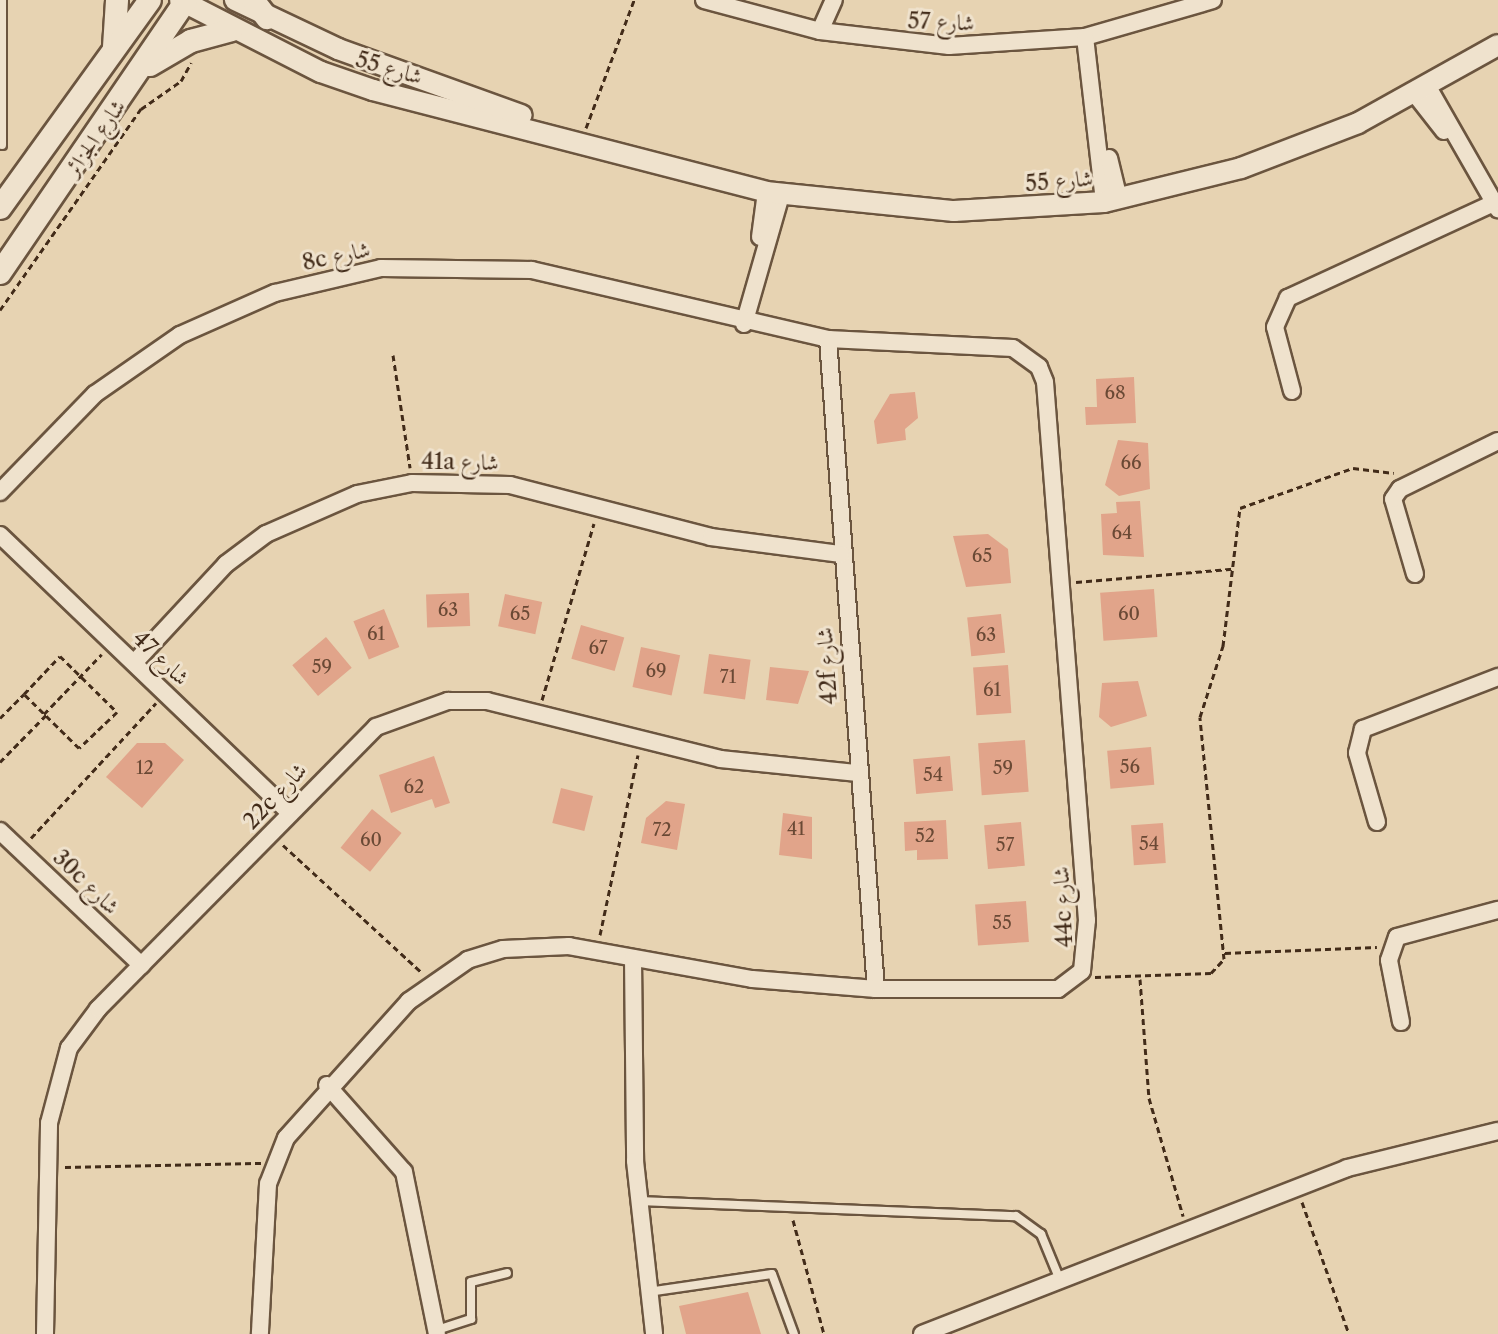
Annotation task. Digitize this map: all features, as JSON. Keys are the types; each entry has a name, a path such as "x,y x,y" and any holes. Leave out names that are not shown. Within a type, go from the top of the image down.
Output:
{"main road":[{"path":"114,50 117,0"},
{"name":"شارع الجزائر","path":"0,208 150,0"},
{"name":"شارع الجزائر","path":"0,273 140,73 184,1"},
{"path":"140,73 191,41 232,30"}],"street":[{"name":"شارع 55","path":"235,0 591,141"},
{"name":"شارع 57","path":"704,0 820,31 949,46 1085,37 1213,0"},
{"path":"820,31 834,0"},
{"name":"شارع 55","path":"184,1 232,30 349,83 591,141 774,194 954,211 1112,200 1291,150 1421,90 1498,45"},
{"path":"1085,37 1112,200"},
{"path":"1292,391 1275,327 1288,298 1496,206 1421,90"},
{"path":"744,324 774,194"},
{"name":"8c شارع","path":"0,492 57,430 136,363 226,312 325,279 428,265 532,270 744,324 828,339 997,348"},
{"name":"42f شارع","path":"828,339 857,773 876,989"},
{"name":"44c شارع","path":"431,981 503,949 569,946 752,979 876,989 1058,989 1082,971 1087,920 1045,382 1028,355 997,348"},
{"path":"1415,574 1391,512 1393,499 1412,482 1498,441"},
{"name":"41a شارع","path":"134,663 226,564 266,534 357,494 412,483 510,485 741,543 841,554"},
{"name":"شارع 47","path":"0,535 290,813"},
{"path":"1377,822 1357,753 1363,729 1498,677"},
{"name":"22c شارع","path":"45,1334 49,1168 63,1062 88,1022 346,752 410,709 487,701 641,743 857,773"},
{"name":"30c شارع","path":"0,831 141,965"},
{"path":"1401,1022 1391,947 1418,926 1498,910"},
{"path":"633,958 639,1201 654,1334"},
{"path":"260,1334 275,1162 327,1085 431,981"},
{"path":"327,1085 404,1172 436,1332"},
{"path":"922,1334 1062,1284 1296,1186 1498,1131"}],"lane":[{"path":"2,0 2,145"},
{"path":"639,1201 791,1212 1016,1216 1041,1234 1062,1284"},
{"path":"647,1293 763,1271 778,1279 794,1334"},
{"path":"436,1332 468,1323 471,1282 507,1273"}],"path":[{"path":"591,141 634,0"},
{"path":"0,310 141,109 186,74 191,41"},
{"path":"393,355 412,483"},
{"path":"1082,971 1140,979 1211,973 1225,953 1200,717 1223,646 1246,504 1369,466 1412,482"},
{"path":"538,715 599,506"},
{"path":"1061,583 1234,569"},
{"path":"0,762 113,643"},
{"path":"0,718 60,656 117,712 79,748 24,694"},
{"path":"20,850 166,693"},
{"path":"597,951 641,743"},
{"path":"271,833 431,981"},
{"path":"1225,953 1391,947"},
{"path":"1140,979 1154,1126 1187,1231"},
{"path":"49,1168 275,1162"},
{"path":"1296,1186 1349,1334"},
{"path":"791,1212 824,1334"}],"building":[{"path":"1134,377 1136,423 1086,425 1085,407 1097,407 1096,379"},
{"path":"915,392 918,418 905,429 906,440 877,444 874,421 890,394"},
{"path":"1118,440 1148,443 1150,489 1119,496 1105,485"},
{"path":"1140,501 1144,557 1103,555 1101,514 1117,513 1116,502"},
{"path":"988,534 1008,549 1011,583 966,587 953,536"},
{"path":"1154,589 1157,637 1103,641 1100,593"},
{"path":"469,593 470,626 427,627 426,595"},
{"path":"505,594 542,602 535,634 498,626"},
{"path":"384,609 399,647 369,659 353,621"},
{"path":"1001,614 1005,653 971,656 967,618"},
{"path":"581,625 624,637 615,671 571,659"},
{"path":"326,637 352,668 318,696 292,665"},
{"path":"641,647 680,655 672,695 632,687"},
{"path":"709,654 751,660 745,699 703,694"},
{"path":"1008,665 1011,713 976,715 973,667"},
{"path":"770,667 809,671 798,704 766,700"},
{"path":"1138,681 1147,716 1111,727 1099,717 1102,683"},
{"path":"1025,740 1029,792 982,795 978,743"},
{"path":"137,743 165,743 184,760 142,808 106,777"},
{"path":"1151,747 1154,785 1110,789 1107,751"},
{"path":"434,756 450,803 435,808 432,799 391,813 379,775"},
{"path":"950,756 953,791 916,794 913,759"},
{"path":"561,788 593,796 584,831 552,823"},
{"path":"666,801 685,804 677,850 641,843 646,818"},
{"path":"372,809 402,833 370,872 341,848"},
{"path":"783,813 812,817 812,859 779,855"},
{"path":"946,820 948,859 917,860 917,850 905,851 904,822"},
{"path":"1021,822 1025,866 988,869 984,825"},
{"path":"1163,823 1166,863 1134,865 1131,825"},
{"path":"1026,901 1029,942 978,945 975,905"},
{"path":"748,1292 761,1334 686,1334 679,1306"}]}
